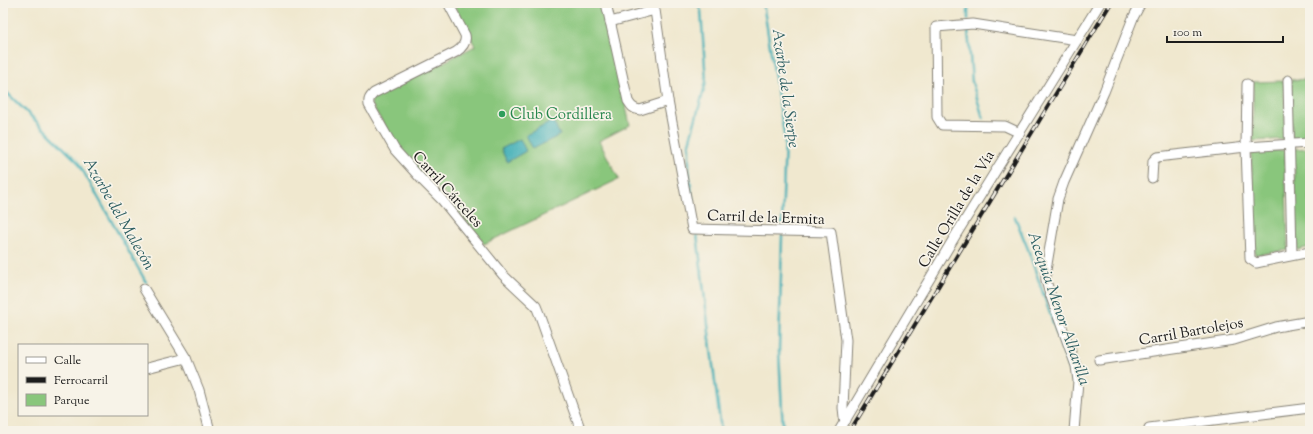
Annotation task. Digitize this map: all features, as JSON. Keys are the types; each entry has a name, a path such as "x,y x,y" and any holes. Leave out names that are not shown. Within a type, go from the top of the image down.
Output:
{"street":[{"name":"Carril Cárceles","path":"448,3 465,35 466,39 464,46 456,52 374,92 368,100 369,105 395,150 442,200 503,275 536,306 582,431"},
{"path":"606,3 610,22 628,101 631,106 635,110 640,110 668,101 655,10 610,22"},
{"name":"Calle Orilla de la Vía","path":"839,431 957,233 1100,3"},
{"path":"1074,431 1078,381 1076,366 1049,291 1046,280 1047,260 1058,199 1064,182 1104,92 1133,18 1141,3"},
{"path":"1020,132 1010,127 942,125 937,117 936,27 973,24 1077,40"},
{"path":"1288,80 1292,255"},
{"path":"1247,84 1246,147 1250,259 1256,263 1310,252"},
{"name":"Carril de la Ermita","path":"668,101 692,228 832,232 846,340 843,408 844,417 846,420"},
{"path":"1152,178 1153,161 1157,157 1246,147 1310,143"},
{"path":"144,289 186,358 199,390 210,431"},
{"name":"Carril Bartolejos","path":"1099,360 1234,340 1276,326 1310,321"},
{"path":"148,368 186,358"},
{"path":"1149,428 1310,408"}],"green space":[{"name":"Club Cordillera","path":"453,3 603,3 630,125 599,141 619,179 484,244 445,194 416,170 404,157 371,104 372,99 475,46"},
{"path":"1310,79 1310,139 1292,139 1291,80"},
{"path":"1284,81 1286,139 1253,141 1253,82"},
{"path":"1310,148 1310,247 1297,250 1294,149"},
{"path":"1285,150 1288,250 1255,255 1251,152"}],"water":[{"path":"553,121 560,135 533,149 526,135"},
{"path":"520,139 526,151 507,162 501,149"}],"waterway":[{"path":"695,222 689,170 689,143 706,82 701,11 697,3"},
{"name":"Azarbe de la Sierpe","path":"763,3 785,140 782,224"},
{"name":"Acequia Menor Alharilla","path":"968,3 968,19"},
{"name":"Acequia Menor Alharilla","path":"968,29 972,82 983,118"},
{"name":"Azarbe del Malecón","path":"3,89 78,162 146,282"},
{"name":"Acequia Menor Alharilla","path":"1015,217 1028,249 1074,384"},
{"path":"697,234 721,431"},
{"name":"Azarbe de la Sierpe","path":"782,236 779,351 783,431"}],"railway":[{"path":"850,431 1111,3"}],"place":[{"name":"Club Cordillera","path":"502,114"}]}
